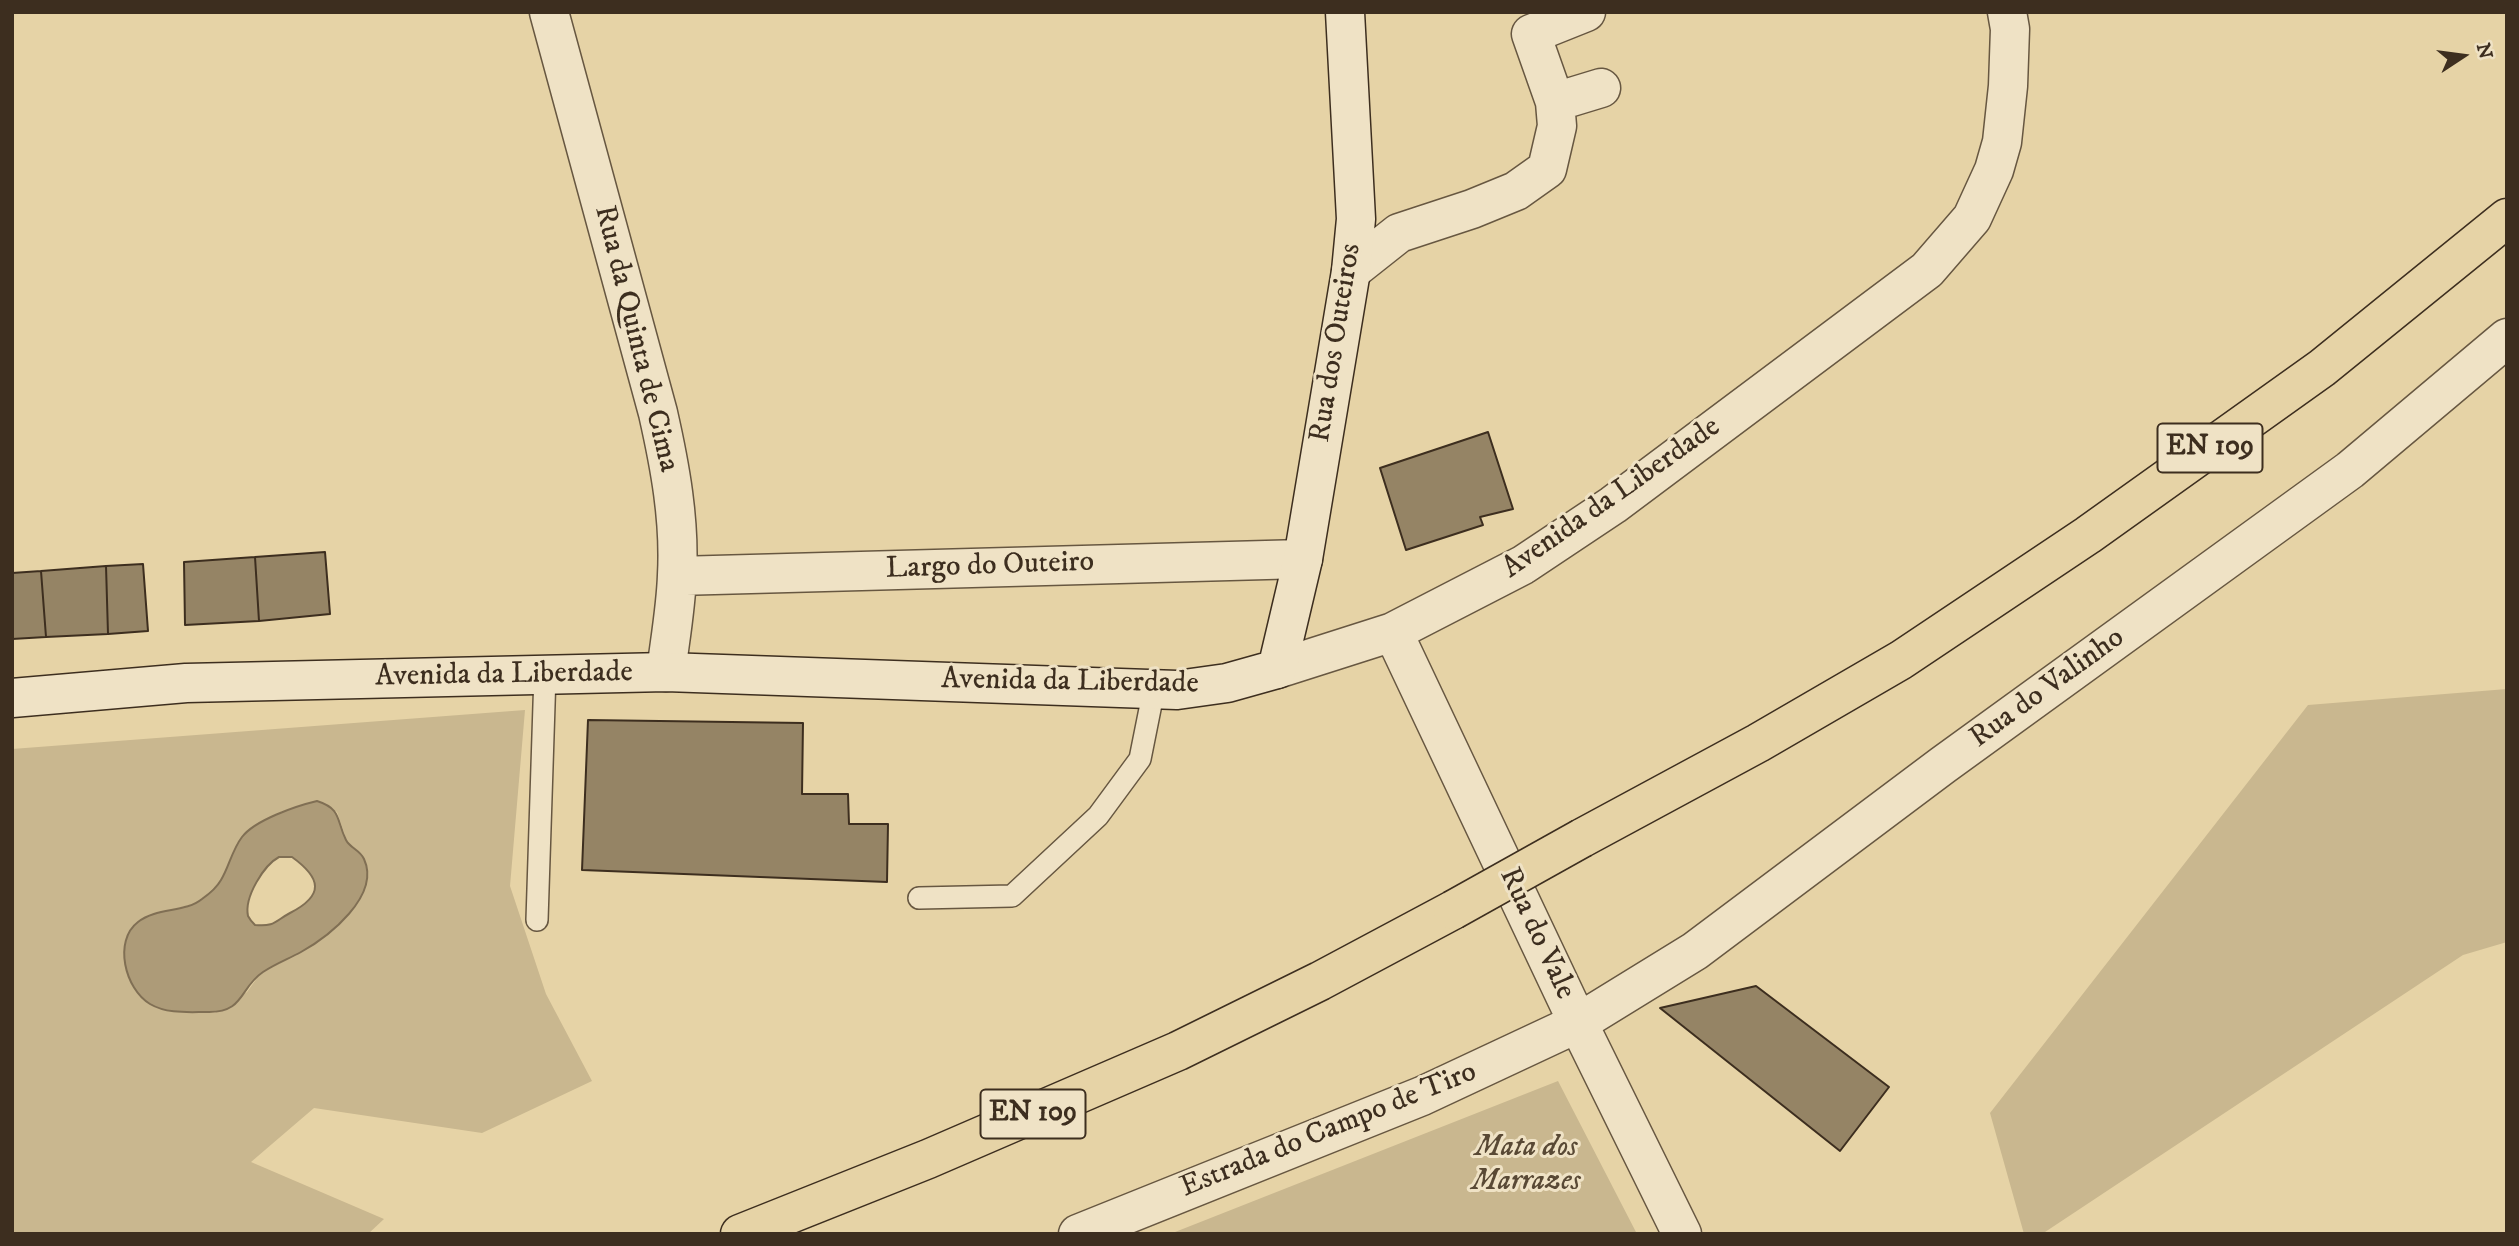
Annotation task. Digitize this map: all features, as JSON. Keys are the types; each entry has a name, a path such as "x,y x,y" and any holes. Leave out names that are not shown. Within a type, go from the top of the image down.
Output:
{"main road":[{"name":"EN 109","path":"740,1234 928,1159 1178,1051 1320,981 1758,743 1901,660 2077,542 2322,368 2507,218"}],"street":[{"name":"Rua da Quinta de Cima","path":"548,12 658,413 671,471 678,535 677,576 666,672"},
{"name":"Rua dos Outeiros","path":"1277,669 1303,559 1351,271 1356,219 1345,12"},
{"path":"1351,271 1399,233 1516,191 1547,169 1557,126 1555,102 1531,34 1586,12"},
{"name":"Avenida da Liberdade","path":"12,698 186,683 666,672 1177,690 1227,683 1393,632 1523,565 1580,527 1927,270 1972,218 1994,170 2002,142 2016,18"},
{"path":"1555,102 1601,88"},
{"name":"Rua do Valinho","path":"1578,1023 1695,951 1943,765 2350,470 2507,338"},
{"name":"Largo do Outeiro","path":"677,576 1303,559"},
{"name":"Rua do Vale","path":"1393,632 1578,1023 1682,1234"},
{"name":"Estrada do Campo de Tiro","path":"1077,1234 1422,1096 1578,1023"}],"lane":[{"path":"537,920 545,674"},
{"path":"919,898 1012,895 1098,816 1140,759 1154,689"}],"green space":[{"path":"2507,689 2507,942 2463,955 2042,1234 2024,1234 1990,1113 2308,705"},
{"path":"525,710 510,886 546,994 592,1081 482,1133 314,1108 251,1162 384,1219 368,1234 12,1234 12,749","holes":["317,801 337,812 348,844 358,851 364,860 366,872 365,884 348,915 302,951 260,974 247,992 215,1013 178,1012 138,922 152,915 197,903 220,882 242,837 281,812"]},
{"name":"Mata dos Marrazes","path":"1558,1081 1637,1234 1170,1234"}],"shaded area":[{"path":"317,801 335,812 348,843 364,859 367,873 365,887 349,914 312,945 255,978 235,1004 228,1008 207,1012 170,1011 150,1004 141,997 134,988 125,964 124,952 130,930 146,917 188,906 202,899 219,883 239,842 248,831 276,814","holes":["279,857 292,857 309,872 315,886 314,893 309,900 274,923 255,925 248,916 248,908 256,882 273,861"]}],"building":[{"path":"1488,432 1513,509 1480,517 1483,525 1406,550 1380,468"},
{"path":"325,552 330,614 259,621 255,557"},
{"path":"255,557 259,621 185,625 184,562"},
{"path":"143,564 148,631 108,634 106,566"},
{"path":"106,566 108,634 46,637 41,571"},
{"path":"41,571 46,637 12,639 12,573"},
{"path":"588,720 803,723 802,794 848,794 849,824 888,824 887,882 582,870"},
{"path":"1756,986 1889,1087 1840,1151 1660,1008"}]}
